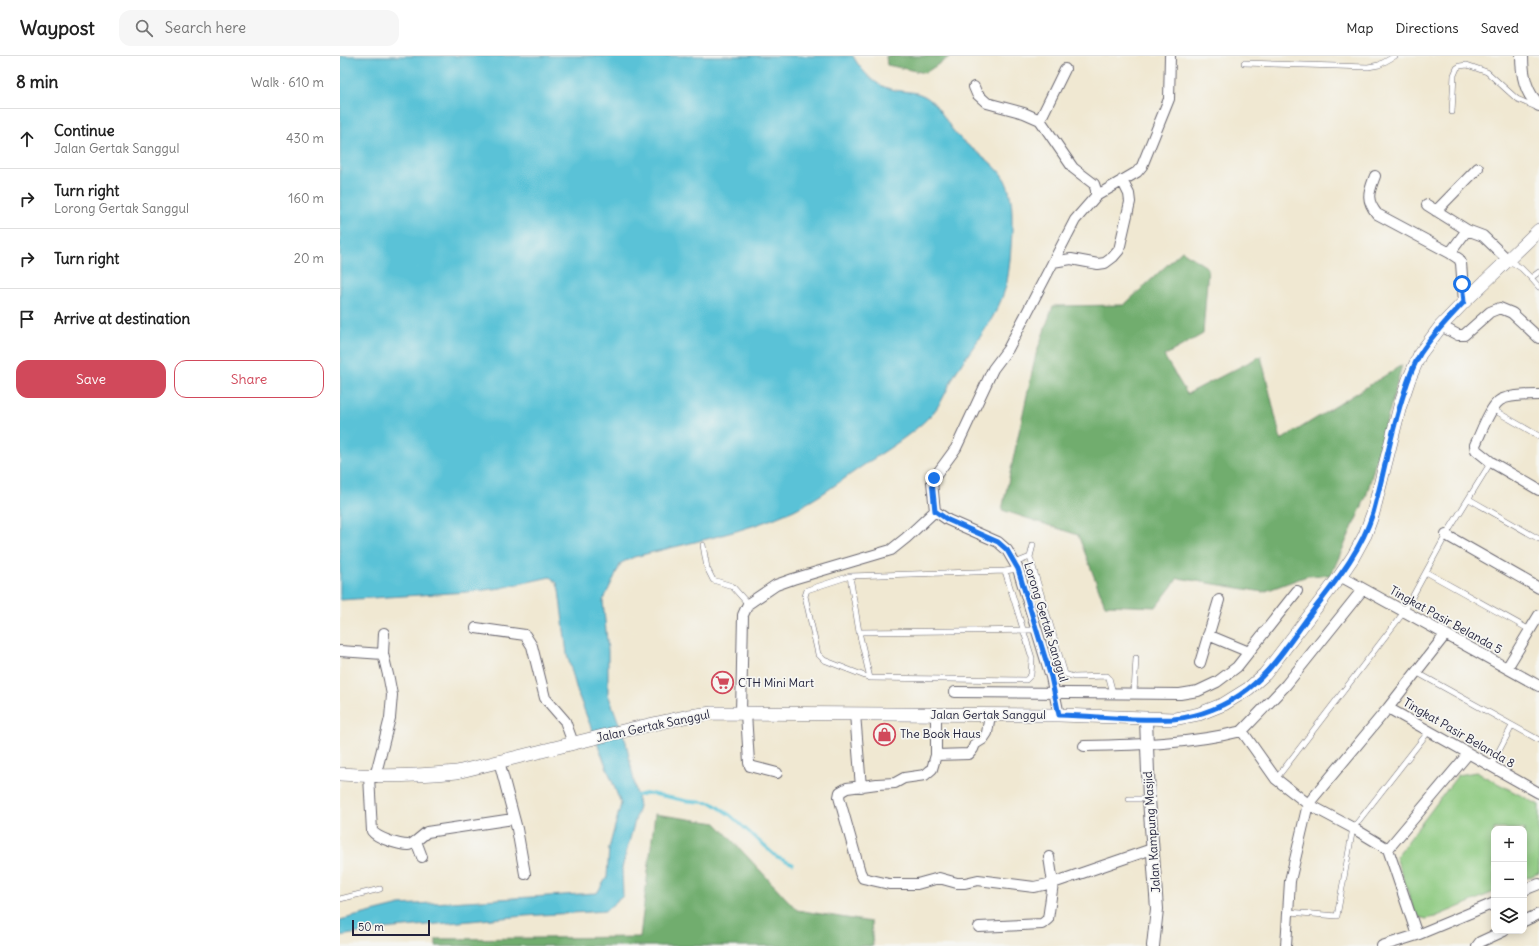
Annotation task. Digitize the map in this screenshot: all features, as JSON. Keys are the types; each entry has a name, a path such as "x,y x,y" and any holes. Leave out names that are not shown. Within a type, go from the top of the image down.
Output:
{"main road":[{"name":"Jalan Gertak Sanggul","path":"340,774 372,776 430,775 457,772 592,738 689,716 712,713 1059,715 1174,719 1199,714 1224,704 1248,689 1269,669 1353,557 1365,535 1373,513 1400,406 1409,378 1420,354 1441,326 1464,302 1539,230"}],"street":[{"path":"777,773 750,766 749,763 744,712 743,615 748,604 776,585 890,550 906,538 935,511 932,482 956,448 991,373 1008,349 1075,220 1096,196 1137,172 1142,166 1166,108 1170,91 1170,56"},
{"path":"1522,56 1527,89 1534,101 1539,106"},
{"path":"1040,120 1065,69"},
{"path":"974,87 977,94 987,103 1024,113 1040,120 1073,168 1094,184 1096,196"},
{"path":"1478,168 1432,208 1467,230 1483,236 1508,260"},
{"path":"1375,176 1369,192 1369,200 1370,205 1376,214 1459,259 1461,263 1464,302"},
{"path":"1053,262 1071,259 1098,264 1105,263 1114,257 1119,250 1130,202 1129,194 1122,180"},
{"path":"1450,253 1467,230"},
{"path":"1441,326 1458,335 1464,335 1490,312 1496,309 1503,309 1512,313 1539,338"},
{"path":"1539,395 1504,399 1499,401 1492,409 1475,445 1476,450 1492,462 1539,490"},
{"name":"Lorong Gertak Sanggul","path":"935,511 948,520 1004,546 1016,566 1051,677 1059,715"},
{"path":"1446,535 1539,588"},
{"name":"Tingkat Pasir Belanda 5","path":"1340,576 1539,686"},
{"path":"1084,746 1146,745 1215,738 1242,730 1286,685 1363,589"},
{"path":"955,692 1180,694 1198,691 1217,682 1237,667 1297,592"},
{"path":"1200,663 1219,600"},
{"path":"1507,668 1539,615"},
{"path":"476,628 525,635 532,646 545,698 565,721 573,743"},
{"path":"384,633 383,654 390,679 392,695 390,718 372,776 372,831 377,836 398,843 410,844 427,832 513,819"},
{"path":"1208,635 1249,652"},
{"path":"1286,946 1290,881 1308,804 1388,708 1445,635"},
{"path":"340,651 383,654"},
{"name":"Tingkat Pasir Belanda 8","path":"1388,708 1468,754 1539,792"},
{"path":"855,714 861,787"},
{"path":"936,714 936,755 932,769 925,775 904,778 895,784 877,784 842,790 840,792 839,797 863,878 889,884 917,884 939,878 957,883 978,880 1034,887 1054,883 1152,849"},
{"path":"936,755 968,754 973,749 975,744 983,739 987,733 990,715"},
{"name":"Jalan Kampung Masjid","path":"1146,719 1149,798 1157,909 1153,946"},
{"path":"1242,730 1276,779 1308,804 1388,849 1417,935"},
{"path":"1388,849 1468,754"},
{"path":"499,762 525,874"},
{"path":"416,841 422,857"},
{"path":"979,927 1042,924 1046,922 1048,919 1054,883 1049,857"},
{"path":"1527,889 1539,884"},
{"path":"1382,946 1417,935 1491,904"},
{"path":"1527,920 1539,914"},
{"path":"1477,946 1480,942 1497,934"}],"lane":[{"path":"1244,63 1368,67 1379,65 1395,56"},
{"path":"1452,112 1454,75 1457,68 1467,65 1487,72 1517,99 1525,103 1539,106"},
{"path":"1508,260 1521,268 1539,287"},
{"path":"1531,278 1539,272"},
{"path":"1492,409 1539,436"},
{"path":"1276,779 1404,612 1446,535 1492,462"},
{"path":"1469,499 1539,539"},
{"path":"1033,545 1030,557 1065,674 1074,677 1107,676 1109,678 1113,693"},
{"path":"703,546 707,568 713,580 732,586 748,604"},
{"path":"1005,571 1032,658 1032,675 1026,680 870,678 824,660 818,654 805,596 807,590 850,576 1005,571 1030,557"},
{"path":"1426,572 1530,630"},
{"path":"850,576 870,678"},
{"path":"860,632 1035,630"},
{"path":"1134,693 1136,658"},
{"path":"1416,672 1539,740"},
{"path":"1491,766 1512,726"},
{"path":"1289,912 1337,916 1353,828 1429,731"},
{"path":"1129,799 1149,798"},
{"path":"340,899 380,889"}],"green space":[{"path":"886,56 951,56 925,73 887,65"},
{"path":"1182,251 1208,268 1203,334 1164,356 1187,394 1261,356 1281,440 1402,365 1366,497 1331,575 1307,576 1263,592 1178,578 1156,607 1105,605 1078,535 1002,510 1036,354 1053,306 1124,305"},
{"path":"1476,772 1539,805 1539,873 1527,878 1527,826 1491,826 1491,893 1435,917 1426,919 1416,916 1396,857 1458,775"},
{"path":"655,814 716,823 797,910 871,922 873,946 436,946 436,939 640,937"}],"water":[{"path":"340,56 853,56 865,73 882,86 919,94 933,102 956,134 994,166 1008,186 1012,205 1012,231 1008,276 1003,294 992,318 956,372 939,404 924,422 827,491 794,510 755,525 715,537 634,557 621,563 603,601 608,651 608,694 626,742 639,806 622,868 623,896 605,911 524,916 383,929 340,936 340,920 400,905 597,893 607,877 609,848 621,804 578,694 567,654 559,590 557,583 550,577 501,588 467,592 340,600"}],"waterway":[{"path":"635,796 648,793 687,801 712,803 730,815 777,857 793,864"}],"place":[{"name":"CTH Mini Mart","path":"723,683"},
{"name":"The Book Haus","path":"884,734"}],"route":[{"path":"934,478 932,482 935,511 959,526 998,542 1004,546 1015,563 1051,677 1059,715 1174,719 1199,714 1224,704 1248,689 1265,674 1353,557 1365,535 1373,513 1400,406 1409,378 1420,354 1441,326 1464,302 1462,284"}]}
